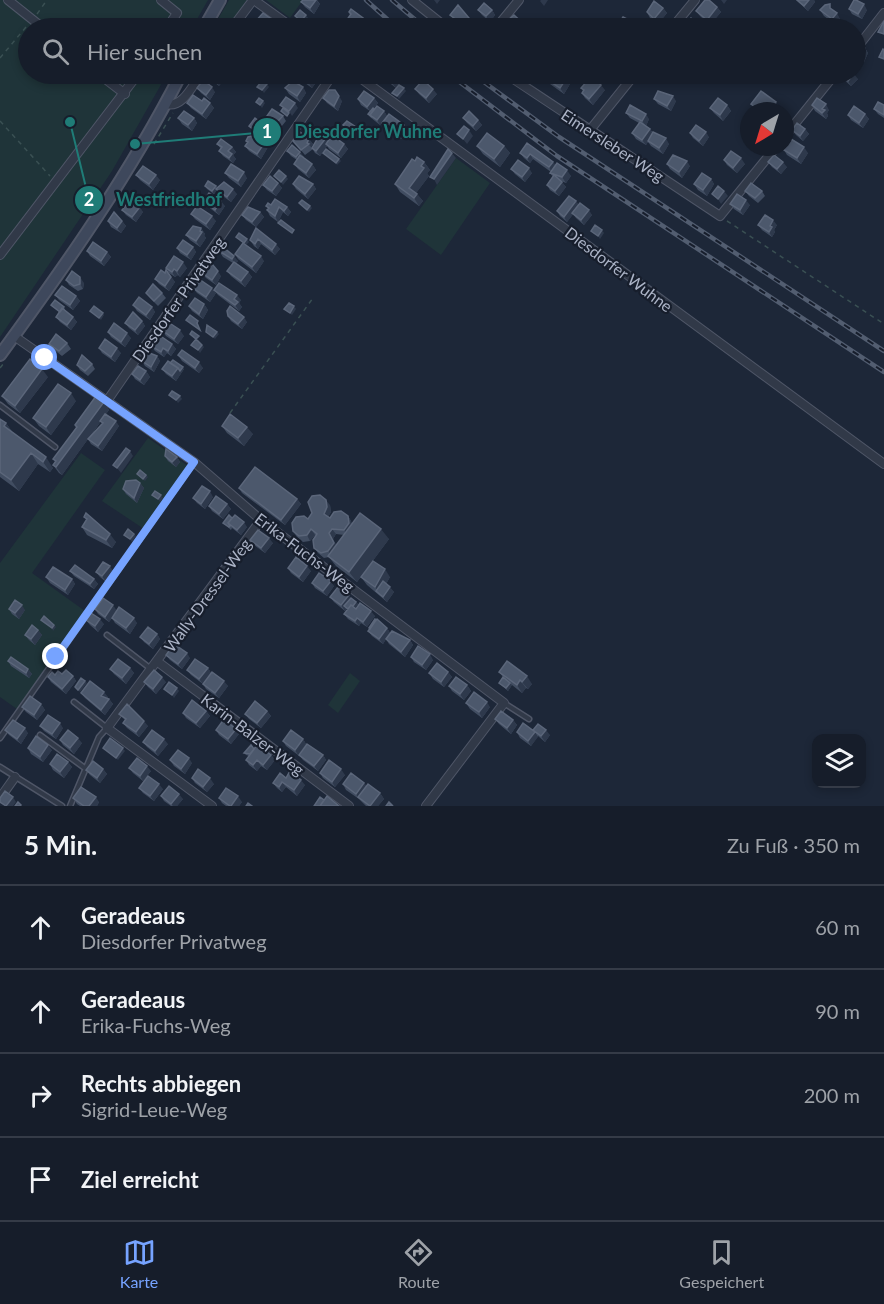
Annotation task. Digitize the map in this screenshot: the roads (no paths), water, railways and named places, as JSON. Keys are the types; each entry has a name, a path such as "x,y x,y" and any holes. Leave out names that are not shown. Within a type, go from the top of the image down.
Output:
{"main road":[{"path":"210,18 220,0"},
{"path":"0,355 96,220 169,107 178,84"}],"street":[{"path":"8,0 30,18"},
{"path":"161,0 177,13 174,18"},
{"path":"240,18 253,0 279,18"},
{"path":"412,0 434,18"},
{"path":"504,18 519,0"},
{"path":"680,18 695,0"},
{"path":"866,36 884,14"},
{"path":"112,84 125,94"},
{"path":"0,255 132,84"},
{"path":"169,107 181,101 194,84"},
{"name":"Diesdorfer Privatweg","path":"107,401 326,84"},
{"name":"Diesdorfer Wuhne","path":"369,84 884,464"},
{"name":"Eimersleber Weg","path":"521,84 720,216 769,156"},
{"path":"590,130 627,84"},
{"path":"794,125 827,84"},
{"path":"14,336 107,401"},
{"name":"Erika-Fuchs-Weg","path":"107,401 194,462 261,520 504,703"},
{"name":"Wally-Dressel-Weg","path":"107,728 261,520"},
{"name":"Karin-Balzer-Weg","path":"158,662 349,806"},
{"path":"426,806 504,703"},
{"path":"107,728 212,806"},
{"path":"0,798 15,777"}],"lane":[{"path":"0,405 55,447"},
{"path":"0,738 194,462"},
{"name":"Wally-Dressel-Weg","path":"107,635 152,670"},
{"path":"74,702 107,728"},
{"path":"504,703 529,719"},
{"name":"Wally-Dressel-Weg","path":"70,806 99,737 107,728"},
{"path":"40,735 86,769"},
{"path":"0,768 62,806"}],"railway":[{"path":"366,0 386,18"},
{"path":"392,0 413,18"},
{"path":"462,84 557,156 884,372"},
{"path":"487,84 559,137 884,351"}],"place":[{"name":"Westfriedhof","path":"70,122"},
{"name":"Diesdorfer Wuhne","path":"135,144"}]}
